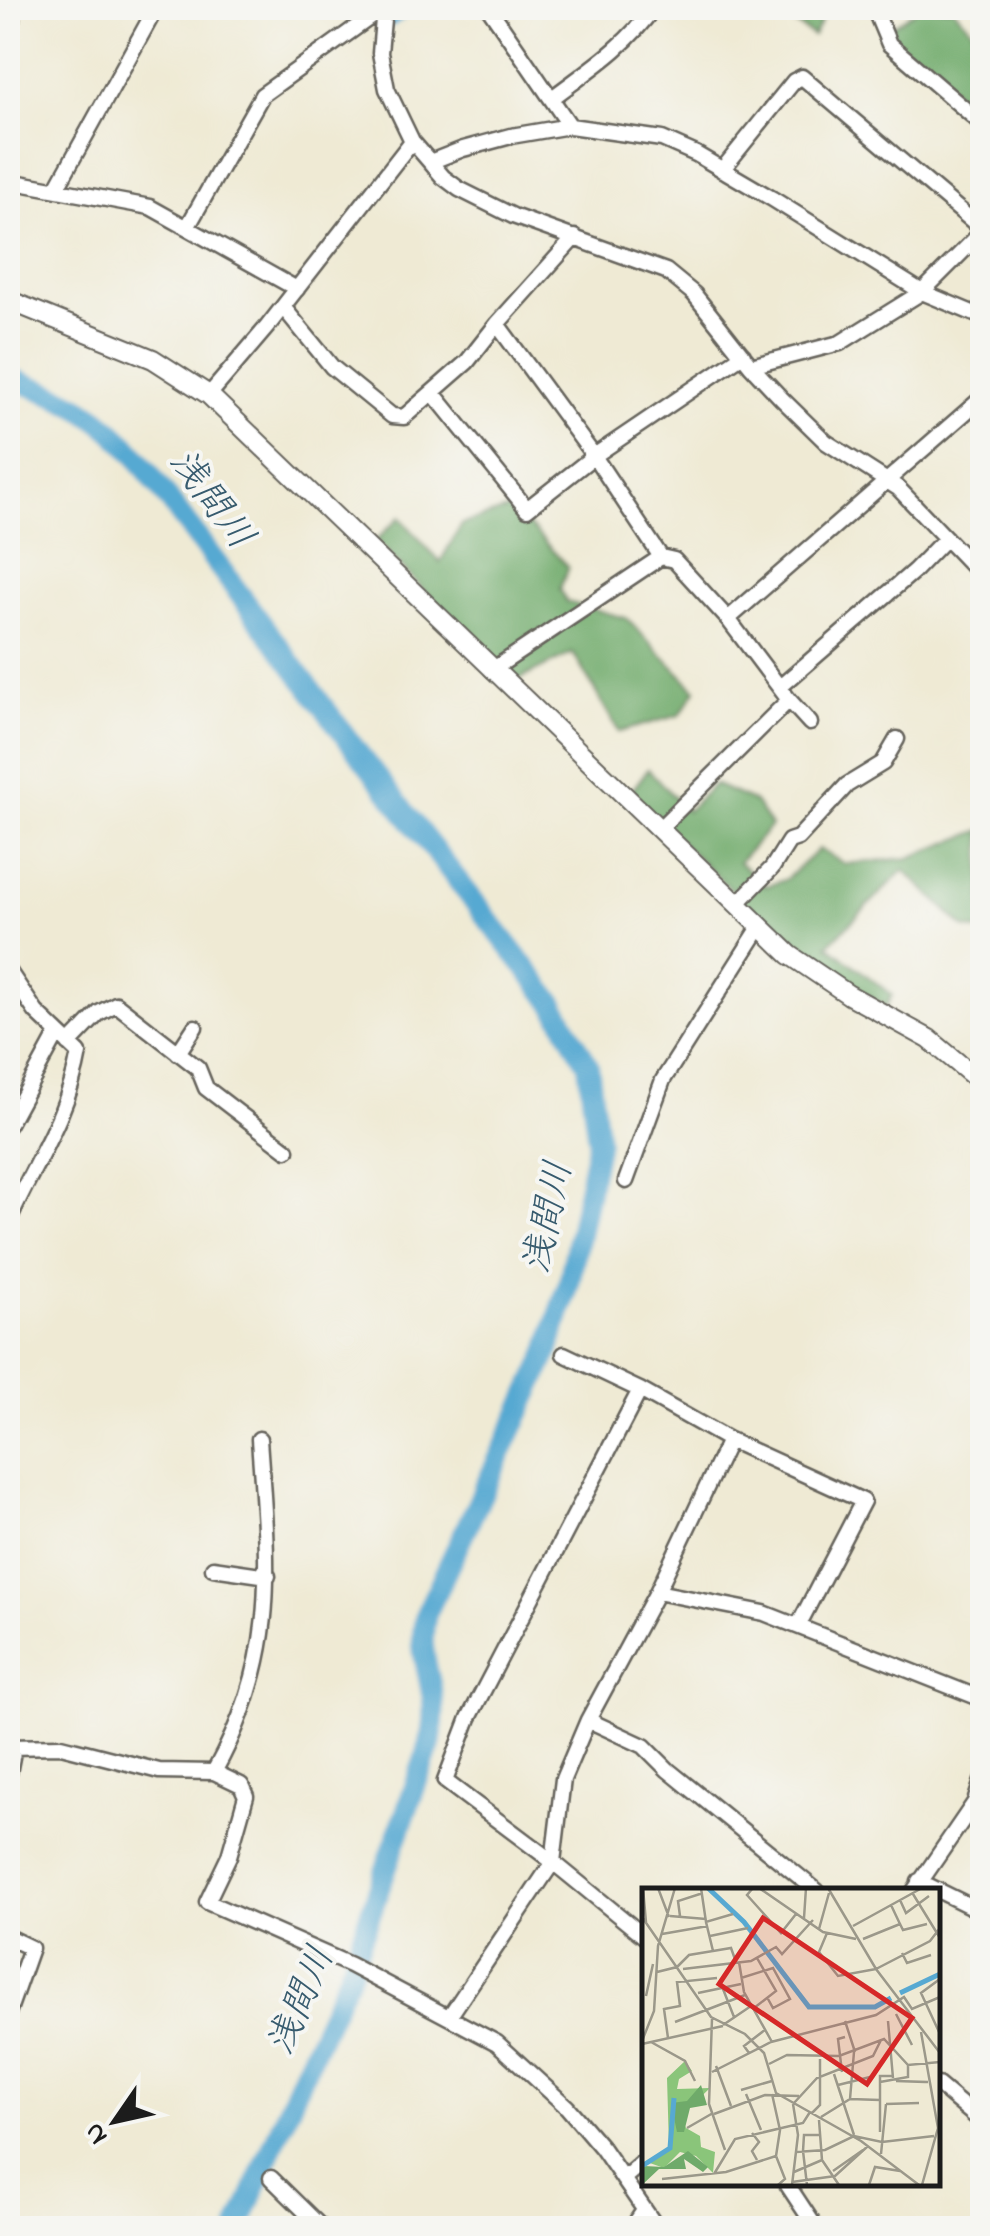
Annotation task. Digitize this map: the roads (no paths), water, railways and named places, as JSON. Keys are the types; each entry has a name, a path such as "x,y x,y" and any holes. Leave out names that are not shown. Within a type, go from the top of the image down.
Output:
{"street":[{"path":"8,40 14,8"},
{"path":"56,189 156,8"},
{"path":"188,226 262,95 383,8"},
{"path":"383,8 380,52 386,89 412,141 430,162 459,189 486,203 666,271 694,294 747,360 826,442 898,488 982,576"},
{"path":"489,8 570,126"},
{"path":"552,98 636,33 652,8"},
{"path":"874,8 889,44 982,124"},
{"path":"433,393 527,509 594,456 747,360 840,343 922,292 982,231 802,77 794,81 722,170"},
{"path":"430,162 511,136 570,126 662,139 722,170 922,292 982,317"},
{"path":"208,394 297,289 412,141"},
{"path":"8,176 20,182 150,207 297,289"},
{"path":"282,307 332,366 392,416 404,417 467,362 574,237"},
{"path":"8,300 153,359 208,394 760,926 813,972 929,1039 982,1084"},
{"path":"497,324 594,456 661,556 674,560 728,620 810,723"},
{"path":"728,620 982,398"},
{"path":"660,828 784,693 946,538"},
{"path":"492,670 661,556"},
{"path":"737,904 772,868 789,842 798,838 848,785 884,763 897,739"},
{"path":"626,1181 664,1080 760,926"},
{"path":"8,970 36,1012 79,1054 74,1085 59,1122 8,1222"},
{"path":"8,1125 63,1038 116,1004 198,1068 206,1088 287,1150"},
{"path":"178,1052 195,1027"},
{"path":"564,1354 730,1440 862,1501 798,1626"},
{"path":"640,1390 470,1718 444,1781 642,1935"},
{"path":"214,1772 252,1691 268,1600 258,1440"},
{"path":"449,2017 553,1862 563,1779 588,1720 657,1592 730,1440"},
{"path":"213,1568 268,1576"},
{"path":"657,1592 764,1613 982,1700"},
{"path":"588,1720 644,1746 812,1888"},
{"path":"8,1778 11,1747 62,1746 159,1771 214,1772 241,1786 246,1796 229,1856 208,1902 354,1967 497,2043 519,2060 602,2148 656,2228"},
{"path":"916,1886 975,1802 982,1781"},
{"path":"940,1895 982,1912"},
{"path":"8,1938 31,1948 8,2013"},
{"path":"940,2087 982,2122"},
{"path":"624,2179 642,2163"},
{"path":"271,2178 322,2228"},
{"path":"787,2186 816,2228"},
{"path":"632,2228 643,2212"}],"waterway":[{"path":"389,16 402,8"},
{"name":"浅間川","path":"8,377 79,407 107,427 137,457 359,754 554,1004 588,1065 598,1141 569,1283 547,1355 426,1614 423,1647 433,1707 430,1744 349,1974 239,2228"}]}
